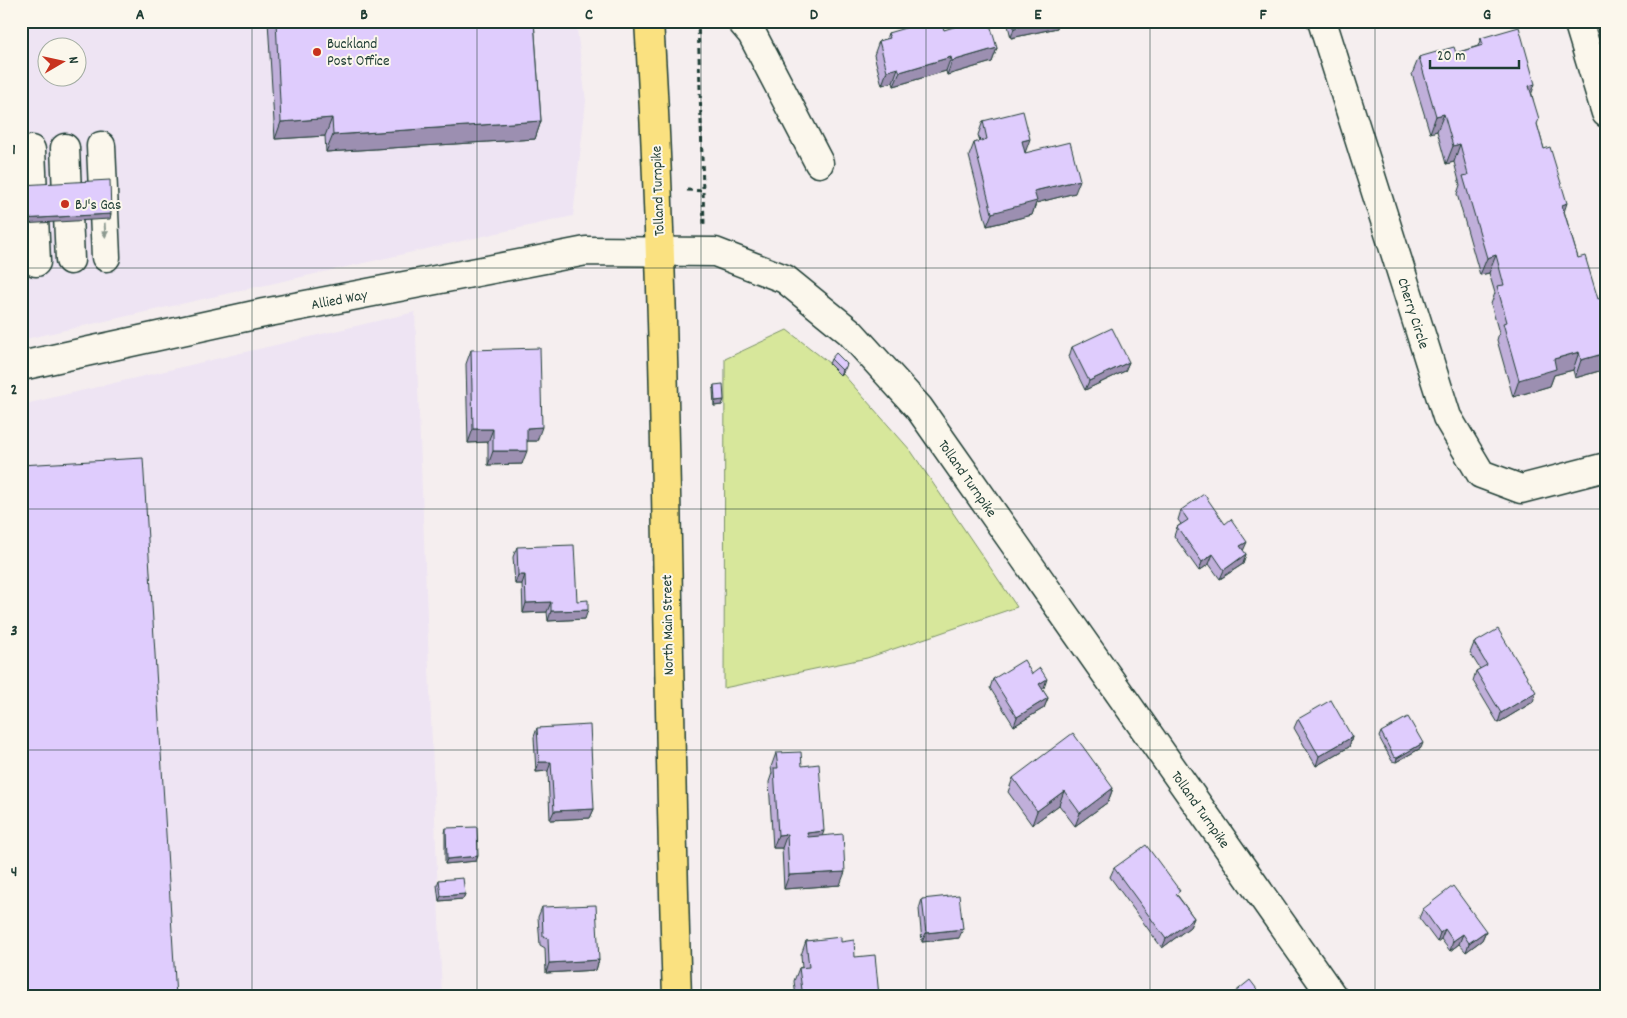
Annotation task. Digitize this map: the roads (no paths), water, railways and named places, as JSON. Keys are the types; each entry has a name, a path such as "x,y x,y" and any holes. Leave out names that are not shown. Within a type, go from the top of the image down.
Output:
{"main road":[{"name":"Tolland Turnpike","path":"649,21 659,253"},
{"name":"North Main Street","path":"659,253 669,733 678,997"}],"street":[{"path":"741,21 752,34 819,163"},
{"name":"Cherry Circle","path":"1322,21 1447,417 1481,474 1521,489 1606,467"},
{"path":"1578,21 1606,113"},
{"path":"70,260 65,148 70,260"},
{"name":"Allied Way","path":"21,366 264,313 586,251 659,253"},
{"name":"Tolland Turnpike","path":"659,253 715,252 785,279 850,332 919,408 1334,997"}],"place":[{"name":"Buckland Post Office","path":"317,52"},
{"name":"BJ's Gas","path":"65,204"}]}
